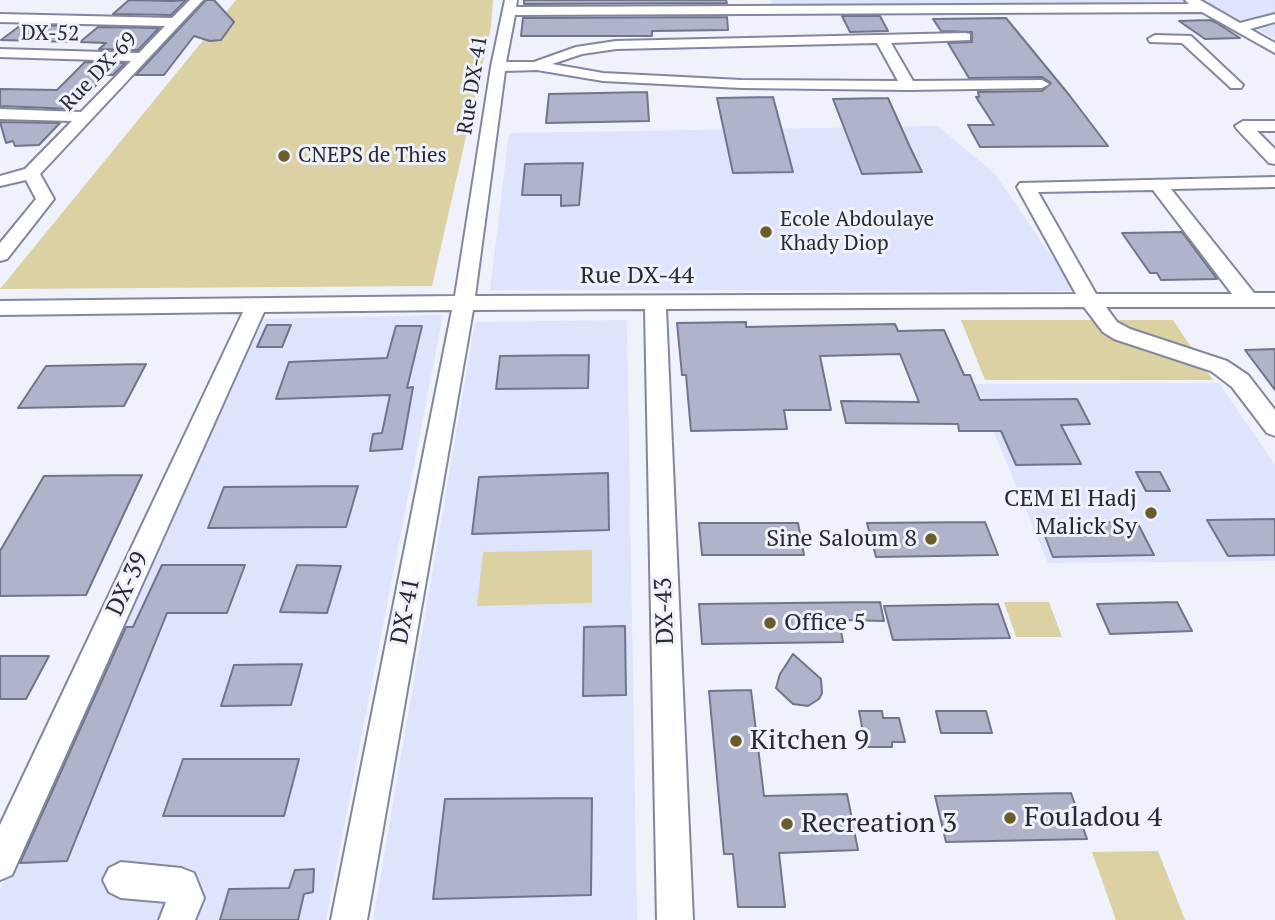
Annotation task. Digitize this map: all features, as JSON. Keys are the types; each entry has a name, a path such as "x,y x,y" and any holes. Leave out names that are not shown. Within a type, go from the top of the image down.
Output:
{"street":[{"name":"Rue DX-69","path":"31,173 197,0"},
{"path":"1191,0 1275,49"},
{"path":"5,18 26,6"},
{"path":"510,6 1205,8"},
{"name":"Rue DX-41","path":"464,303 498,67 510,6"},
{"path":"5,18 176,22"},
{"path":"1238,27 1275,18"},
{"path":"26,54 68,19"},
{"path":"537,66 581,50 616,45 965,37"},
{"path":"881,38 908,86"},
{"path":"1156,39 1186,39 1236,85"},
{"name":"DX-52","path":"0,54 141,57"},
{"path":"498,67 537,66 668,82 908,86 1042,83"},
{"path":"3,116 85,117"},
{"path":"1275,126 1243,126 1275,159"},
{"path":"0,181 31,173 46,199 0,255"},
{"path":"1275,182 1026,187 1089,300 1110,327 1122,334 1219,366 1240,381 1275,427"},
{"path":"1158,184 1248,300"},
{"name":"Rue DX-44","path":"0,308 1275,300"},
{"name":"DX-43","path":"654,302 675,920"},
{"name":"DX-41","path":"349,920 464,303"},
{"name":"DX-39","path":"0,863 257,305"},
{"path":"121,880 181,886 186,898 177,920"}],"shaded area":[{"name":"CNEPS de Thies","path":"236,0 493,0 491,27 432,286 0,289"},
{"path":"771,0 1275,0 1275,39 1223,11 772,6"},
{"name":"Ecole Abdoulaye Khady Diop","path":"938,126 995,174 1075,291 490,290 509,133"},
{"path":"443,315 326,920 0,920 0,889 264,319"},
{"path":"627,320 637,920 373,920 475,322"},
{"path":"961,320 1173,320 1213,380 985,380"},
{"name":"CEM El Hadj Malick Sy","path":"1219,383 1275,465 1275,561 1048,563 974,384"},
{"path":"592,550 592,603 477,606 483,552"},
{"path":"1004,602 1049,602 1062,637 1016,637"},
{"path":"1158,851 1185,920 1116,920 1092,852"}],"building":[{"path":"129,0 186,0 171,15 113,14"},
{"path":"206,0 214,0 234,22 221,40 210,41 194,36 164,75 136,75"},
{"path":"524,0 726,0 727,3 524,4"},
{"path":"842,16 880,16 888,31 850,32"},
{"path":"727,17 728,30 652,31 652,36 521,36 523,18"},
{"path":"1006,18 1108,146 980,147 968,125 994,125 976,97 979,97 978,92 1042,91 1051,83 1042,77 969,78 948,43 972,42 972,32 941,31 933,19"},
{"path":"1210,20 1240,38 1205,39 1179,21"},
{"path":"21,25 73,26 73,42 1,40"},
{"path":"98,27 159,28 138,50 99,49 106,43 80,42"},
{"path":"85,62 125,63 113,75 106,75 73,109 0,106 0,89 57,90"},
{"path":"647,92 649,121 546,123 549,94"},
{"path":"773,97 793,172 733,173 717,98"},
{"path":"888,98 922,172 862,174 833,99"},
{"path":"0,122 60,123 39,145 15,146 13,141 6,143"},
{"path":"583,163 579,205 561,206 561,195 522,195 525,164"},
{"path":"1182,232 1217,279 1161,280 1157,273 1150,273 1122,233"},
{"path":"746,322 746,327 895,324 898,331 944,330 964,375 970,375 980,400 1077,399 1090,424 1061,425 1081,464 1016,465 1001,431 959,431 958,424 846,423 841,401 919,402 900,354 820,356 831,410 784,410 787,429 691,431 686,375 682,375 677,323"},
{"path":"267,325 291,325 282,347 257,347"},
{"path":"396,326 422,326 407,388 413,387 402,449 370,451 373,434 382,433 390,395 276,399 289,362 387,358"},
{"path":"1275,349 1275,390 1245,350"},
{"path":"589,355 588,388 496,389 500,356"},
{"path":"146,364 124,406 18,408 46,366"},
{"path":"1136,472 1160,472 1170,491 1146,491"},
{"path":"608,473 609,530 472,534 479,477"},
{"path":"142,475 86,595 0,596 0,551 44,476"},
{"path":"358,486 346,527 208,528 224,487"},
{"path":"1275,519 1275,555 1228,556 1207,520"},
{"name":"Sine Saloum 8","path":"985,522 998,555 876,557 867,523"},
{"path":"1137,522 1154,555 1053,557 1040,523"},
{"path":"699,523 798,523 804,555 702,555"},
{"path":"162,565 245,565 227,613 167,613 67,861 20,863 126,627 133,627"},
{"path":"297,565 341,566 327,613 280,612"},
{"name":"Office 5","path":"880,602 884,621 839,620 843,642 702,644 699,604"},
{"path":"1177,602 1192,631 1110,634 1097,604"},
{"path":"998,604 1010,638 893,640 884,606"},
{"path":"625,626 626,695 583,696 584,627"},
{"path":"793,654 821,679 822,693 819,699 808,706 793,704 776,688 780,674"},
{"path":"0,656 49,656 26,699 0,699"},
{"path":"302,664 291,705 221,706 234,665"},
{"path":"751,690 764,796 847,794 858,850 779,853 785,907 738,907 733,854 724,854 709,691"},
{"path":"859,711 882,711 883,718 899,718 905,742 892,742 892,747 866,747"},
{"path":"936,711 986,711 992,733 941,733"},
{"path":"183,759 299,759 284,816 163,816"},
{"name":"Fouladou 4","path":"1071,793 1087,839 946,842 935,796"},
{"path":"592,798 591,895 433,899 445,799"},
{"path":"314,869 313,892 304,894 298,920 220,920 229,889 289,888 295,870"}],"place":[{"name":"CNEPS de Thies","path":"284,156"},
{"name":"Ecole Abdoulaye Khady Diop","path":"766,232"},
{"name":"CEM El Hadj Malick Sy","path":"1151,513"},
{"name":"Sine Saloum 8","path":"931,539"},
{"name":"Office 5","path":"770,623"},
{"name":"Kitchen 9","path":"736,741"},
{"name":"Fouladou 4","path":"1010,818"},
{"name":"Recreation 3","path":"787,824"}]}
